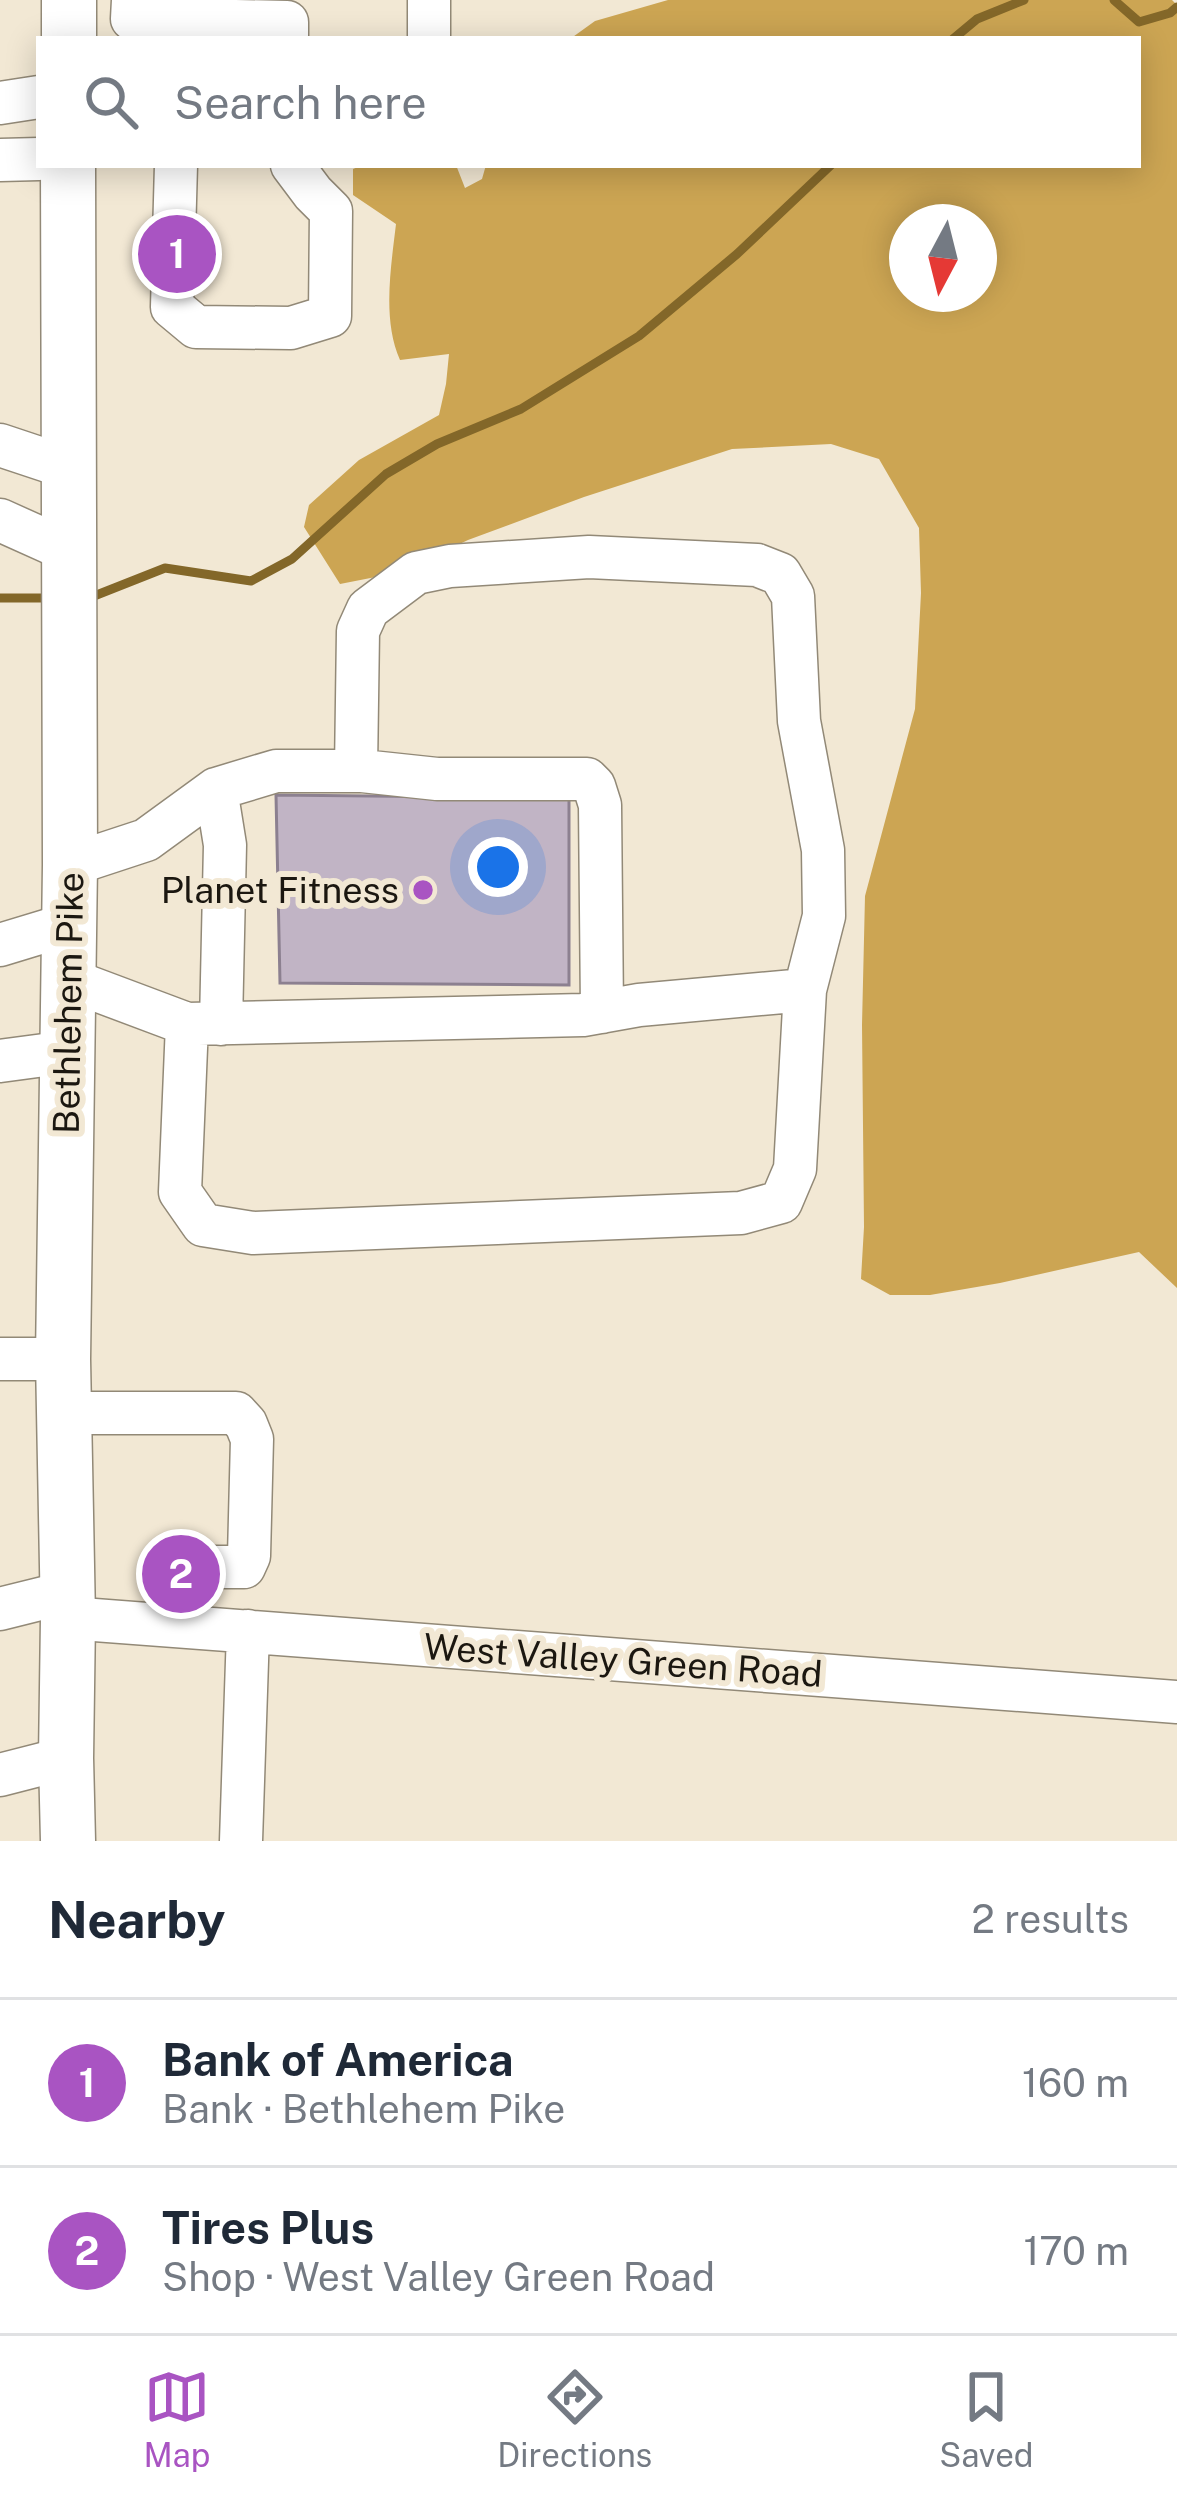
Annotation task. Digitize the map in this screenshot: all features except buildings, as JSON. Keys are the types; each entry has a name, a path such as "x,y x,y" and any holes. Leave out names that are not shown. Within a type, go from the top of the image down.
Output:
{"main road":[{"path":"68,36 69,0"},
{"name":"Bethlehem Pike","path":"68,168 70,865 63,1359 68,1841"}],"street":[{"path":"133,0 132,20 289,20"},
{"path":"429,0 429,36"},
{"path":"0,103 36,98"},
{"path":"0,160 36,159"},
{"path":"176,168 172,307 196,327 291,328 330,316 332,211 294,168"},
{"path":"0,445 69,468"},
{"path":"0,520 69,550"},
{"path":"216,789 225,845 180,1192 203,1226 253,1233 741,1213 781,1202 794,1169 805,990 824,916 824,850 799,721 793,596 780,574 757,565 589,556 449,566 416,573 368,609 358,632 356,770"},
{"path":"70,865 146,840 216,789 276,770 356,770 437,779 587,779 600,805 602,1012"},
{"path":"0,945 69,924"},
{"path":"67,979 204,1024 583,1015 639,1005 805,990"},
{"path":"0,1061 67,1052"},
{"path":"0,1359 63,1359"},
{"path":"64,1413 236,1413 252,1439 249,1556 244,1567 193,1567"},
{"name":"West Valley Green Road","path":"0,1609 68,1605 248,1631 1177,1702"},
{"path":"241,1841 248,1631"},
{"path":"0,1775 66,1758"}],"shaded area":[{"path":"668,0 1172,0 1177,5 1177,1288 1139,1252 1000,1283 930,1295 890,1295 861,1279 865,896 915,709 919,528 879,459 831,444 732,449 468,540 401,572 340,584 304,527 309,505 359,460 439,415 449,354 400,360 390,311 396,224 353,195 353,169 457,168 465,188 482,179 485,168 1141,168 1141,36 574,36 595,21"}],"waterway":[{"path":"957,36 977,19 1024,0"},
{"path":"1114,0 1139,22 1177,7"},
{"path":"89,598 165,568 251,581 292,559 386,474 437,444 521,409 639,336 737,254 828,168"},
{"path":"0,598 55,598"}],"place":[{"name":"Bank of America","path":"177,254"},
{"name":"Planet Fitness","path":"423,890"},
{"name":"Tires Plus","path":"181,1574"}]}
